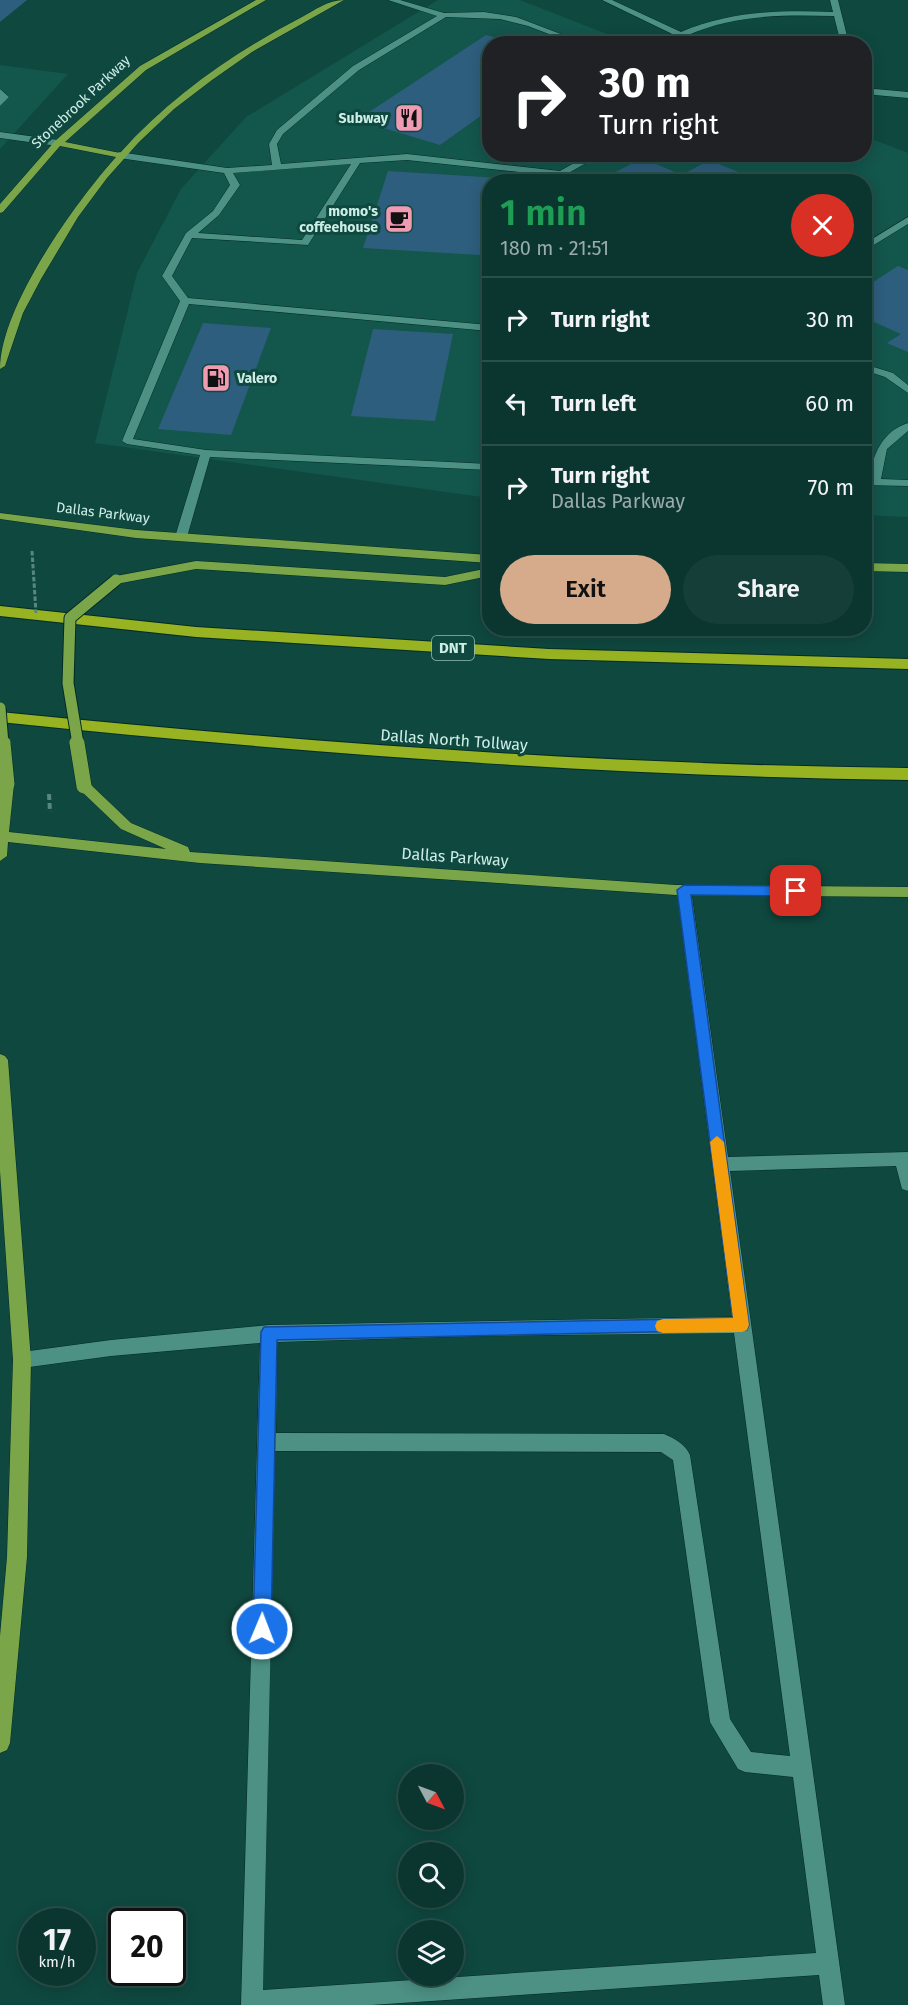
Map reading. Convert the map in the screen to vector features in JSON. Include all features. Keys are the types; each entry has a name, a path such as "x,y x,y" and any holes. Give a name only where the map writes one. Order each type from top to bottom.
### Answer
{"highway":[{"name":"DNT","path":"0,611 196,632 549,654 908,664"},
{"name":"Dallas North Tollway","path":"0,717 166,735 448,759 742,773 908,774"}],"main road":[{"name":"Stonebrook Parkway","path":"0,210 58,143 143,68 262,0"},
{"path":"0,366 21,306 55,245 84,199 119,155 205,79 290,25 340,0"},
{"path":"58,143 119,155"},
{"name":"Dallas Parkway","path":"0,516 136,534 482,558"},
{"path":"200,858 126,826 84,786 69,683 70,618 116,580 196,566 445,581 482,573"},
{"path":"872,567 908,568"},
{"path":"0,708 6,784 0,856"},
{"name":"Dallas Parkway","path":"1,836 200,858 684,890 908,892"},
{"path":"0,1060 22,1360 17,1557 0,1743"}],"street":[{"path":"392,0 444,15 480,12 503,14 562,36"},
{"path":"606,0 681,35 708,22 735,15 765,12 838,14"},
{"path":"834,0 843,36"},
{"path":"278,167 273,144 280,132 346,75 444,15"},
{"path":"0,92 5,97 0,103"},
{"path":"872,92 908,95"},
{"path":"0,135 58,143"},
{"path":"119,155 227,171 406,157 502,167 539,174"},
{"path":"189,235 305,243 357,161"},
{"path":"502,167 503,162"},
{"path":"566,174 585,162"},
{"path":"227,171 235,185 216,213 189,235 167,276 185,301 482,327"},
{"path":"872,243 908,220"},
{"path":"185,301 127,441 206,453 482,467"},
{"path":"872,370 889,375 908,390"},
{"path":"872,472 877,454 885,442 908,426"},
{"path":"181,537 206,453"},
{"path":"872,482 908,483"},
{"path":"684,890 834,2005"},
{"path":"720,1164 905,1159 908,1184"},
{"path":"22,1360 105,1347 269,1332 742,1325"},
{"path":"269,1332 252,2004 828,1963"},
{"path":"267,1442 664,1443 681,1455 720,1722 746,1762 802,1768"}],"shaded area":[{"path":"438,0 520,0 612,36 482,36 482,162 872,162 872,139 908,153 908,517 872,515 872,174 482,174 482,497 95,443 137,273 181,189 246,117"},
{"path":"0,65 68,74 0,149"}],"building":[{"path":"0,0 27,0 0,22"},
{"path":"482,38 482,115 440,145 357,120"},
{"path":"634,162 651,162 680,174 612,174"},
{"path":"705,162 714,162 743,174 684,174"},
{"path":"388,171 482,177 480,255 363,248"},
{"path":"898,266 908,270 908,352 887,343 901,334 874,322 872,323 872,283"},
{"name":"Valero","path":"203,323 271,328 231,435 158,429"},
{"path":"373,329 453,334 435,421 351,416"}],"slow traffic":[{"path":"663,1326 742,1325 717,1142"}],"place":[{"name":"Subway","path":"409,118"},
{"name":"momo's coffeehouse","path":"399,219"},
{"name":"Valero","path":"216,378"}],"route":[{"path":"262,1629 269,1332 742,1325 684,890 796,891"}]}
